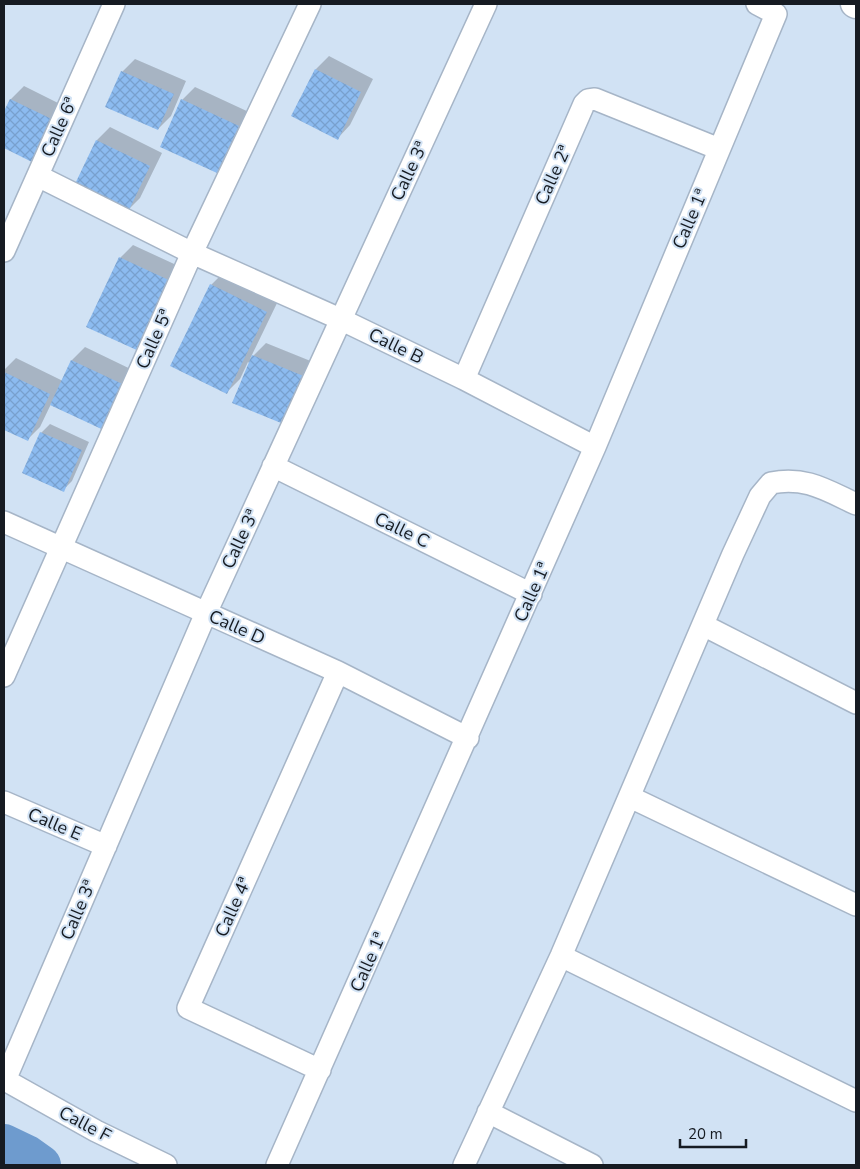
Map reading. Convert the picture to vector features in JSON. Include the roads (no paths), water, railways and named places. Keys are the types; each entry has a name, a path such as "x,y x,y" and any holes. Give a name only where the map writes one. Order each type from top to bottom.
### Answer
{"street":[{"name":"Calle 6ª","path":"4,251 114,4"},
{"name":"Calle 5ª","path":"4,676 192,253 310,4"},
{"name":"Calle 3ª","path":"6,1080 206,613 486,4"},
{"name":"Calle 1ª","path":"277,1165 468,738 595,447 776,14 757,4"},
{"name":"Calle 2ª","path":"464,379 580,114 588,100 595,99 719,150"},
{"name":"Calle B","path":"38,176 192,253 340,319 464,379 595,447"},
{"name":"Calle C","path":"273,466 531,594"},
{"path":"464,1165 561,956 760,496 771,482 789,479 810,483 856,504"},
{"name":"Calle D","path":"4,522 60,549 338,672 468,738"},
{"path":"703,625 856,703"},
{"name":"Calle 4ª","path":"320,1070 188,1008 338,672"},
{"path":"630,797 856,906"},
{"name":"Calle E","path":"4,802 106,846"},
{"path":"561,956 856,1101"},
{"name":"Calle F","path":"6,1080 96,1131 166,1165"},
{"path":"488,1112 592,1165"}],"waterway":[{"path":"4,1144 27,1155 41,1165"}]}
